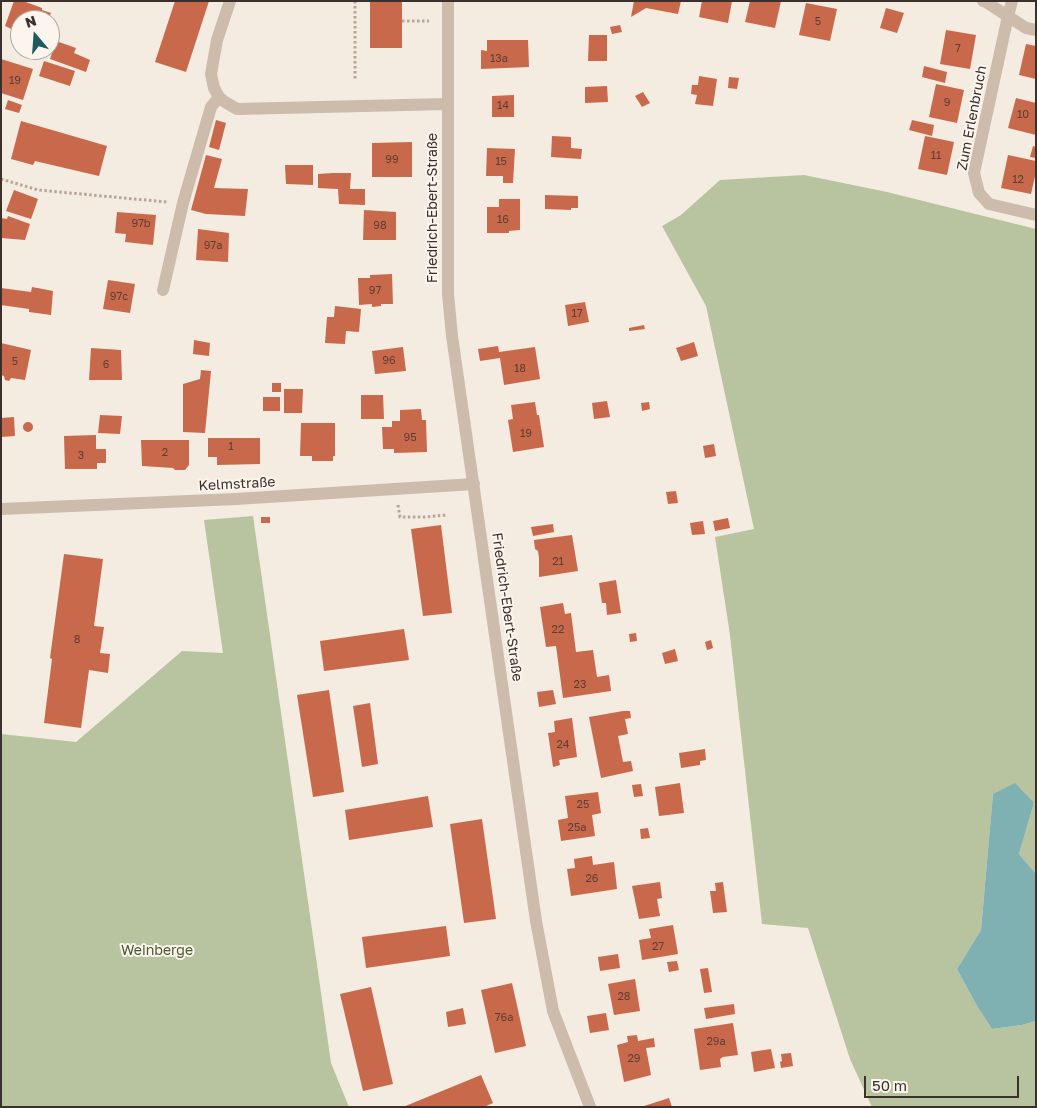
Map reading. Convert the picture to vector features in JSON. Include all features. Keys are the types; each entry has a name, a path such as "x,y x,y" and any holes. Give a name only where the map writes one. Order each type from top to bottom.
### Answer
{"street":[{"path":"230,1 217,40 211,74 214,88 219,97 236,109 447,104"},
{"name":"Friedrich-Ebert-Straße","path":"448,1 448,294 452,336 536,921 553,1011 590,1107"},
{"path":"982,1 1026,28 1036,30"},
{"name":"Zum Erlenbruch","path":"1012,1 974,173 979,193 989,204 1036,215"},
{"path":"163,290 183,203 211,107 219,97"},
{"name":"Kelmstraße","path":"1,509 236,500 474,484"}],"path":[{"path":"355,1 355,79"},
{"path":"402,21 429,21"},
{"path":"1,180 38,190 183,203"},
{"path":"397,490 400,517 447,515"}],"green space":[{"path":"804,175 887,192 1036,229 1036,874 1019,854 1034,803 993,794 981,930 957,969 992,1029 1036,1021 1036,1107 872,1107 850,1059 808,928 762,924 730,635 715,537 754,529 706,306 662,226 681,215 720,180"},
{"name":"Weinberge","path":"253,516 331,1063 349,1107 1,1107 1,734 76,742 182,651 223,653 204,520"}],"water":[{"path":"1015,783 1034,803 1019,854 1036,874 1036,1021 992,1029 957,969 981,930 993,794"}],"building":[{"path":"14,1 23,1 42,8 42,10 11,10"},
{"path":"175,1 209,1 186,72 155,62"},
{"path":"370,1 402,1 402,48 370,48"},
{"path":"634,1 681,1 678,14 646,8 631,17"},
{"path":"702,1 732,1 728,23 699,17"},
{"path":"750,1 781,1 775,28 745,22"},
{"path":"806,3 837,9 830,41 799,35"},
{"path":"886,8 904,13 897,33 880,28"},
{"path":"10,12 10,28 5,26"},
{"path":"620,25 622,32 612,34 610,27"},
{"path":"946,30 976,35 970,69 940,64"},
{"path":"589,35 607,35 607,61 588,61"},
{"path":"487,40 528,40 529,67 481,69 481,50 487,51"},
{"path":"60,42 76,48 74,53 90,60 86,72 53,60 60,60"},
{"path":"1026,44 1036,46 1036,79 1019,75"},
{"path":"1,59 33,69 23,100 1,93"},
{"path":"44,61 75,71 70,86 39,76"},
{"path":"924,66 947,72 945,83 922,77"},
{"path":"699,76 717,79 713,106 695,104 697,95 691,94 692,85 698,85"},
{"path":"729,77 739,78 737,89 728,88"},
{"path":"936,84 964,90 957,123 929,117"},
{"path":"607,86 608,102 585,103 585,87"},
{"path":"643,92 650,103 642,107 635,96"},
{"path":"514,95 514,117 492,117 492,96"},
{"path":"1016,98 1036,103 1036,135 1008,128"},
{"path":"8,100 22,105 19,113 5,109"},
{"path":"216,120 226,123 219,150 209,147"},
{"path":"912,120 934,125 932,136 909,130"},
{"path":"21,121 107,146 99,176 35,161 33,165 11,159"},
{"path":"552,136 571,137 571,148 582,149 581,159 551,157"},
{"path":"925,136 954,142 947,175 918,169"},
{"path":"412,142 412,177 372,177 372,143"},
{"path":"1033,146 1036,147 1036,158 1030,157"},
{"path":"487,148 515,149 513,183 503,183 503,176 486,176"},
{"path":"206,155 222,159 214,188 248,189 245,216 206,214 191,210"},
{"path":"1008,155 1036,161 1036,172 1031,194 1001,188"},
{"path":"285,165 313,165 313,185 286,184"},
{"path":"351,173 350,189 365,189 365,205 339,204 338,189 318,188 318,174"},
{"path":"14,190 38,199 31,219 6,211"},
{"path":"545,195 578,196 578,208 571,208 571,210 545,209"},
{"path":"499,199 520,199 520,230 509,231 509,233 487,233 487,207 499,207"},
{"path":"364,210 396,212 396,240 363,240"},
{"path":"117,212 156,215 153,245 125,242 126,234 115,233"},
{"path":"8,216 30,224 25,240 1,238 1,218 7,219"},
{"path":"198,229 229,233 228,262 196,260"},
{"path":"392,274 393,304 381,304 381,306 372,307 372,304 359,305 358,278 370,278 370,275"},
{"path":"108,280 135,284 130,313 103,309"},
{"path":"32,287 53,291 51,315 29,312 29,309 1,305 1,288 31,292"},
{"path":"585,302 589,322 568,326 565,305"},
{"path":"335,306 361,309 359,332 346,331 345,344 325,343 327,317 334,317"},
{"path":"644,325 645,329 629,331 629,328"},
{"path":"194,340 210,343 209,356 193,354"},
{"path":"694,342 698,356 681,361 676,348"},
{"path":"1,343 31,350 25,380 11,378 9,381 5,380 4,376 1,375"},
{"path":"498,346 499,352 535,347 540,379 504,385 500,358 480,361 478,349"},
{"path":"403,347 406,371 375,374 372,351"},
{"path":"91,348 121,350 122,380 89,380"},
{"path":"201,370 211,371 205,433 183,432 183,384 200,379"},
{"path":"272,383 281,383 281,392 272,392"},
{"path":"284,389 303,389 302,413 284,413"},
{"path":"361,395 383,395 384,419 361,419"},
{"path":"263,397 280,397 280,411 263,411"},
{"path":"607,401 610,417 594,419 592,403"},
{"path":"535,402 544,447 513,452 508,420 513,419 511,405"},
{"path":"649,402 650,409 642,411 641,403"},
{"path":"421,409 422,420 426,420 427,452 394,453 394,449 383,449 382,427 392,427 392,421 400,421 400,410"},
{"path":"100,415 122,416 120,434 98,433"},
{"path":"14,417 15,436 1,437 1,418"},
{"path":"26,422 30,422 33,427 32,431 26,432 23,429 23,425"},
{"path":"301,423 335,423 335,456 333,456 333,461 312,461 312,456 300,456"},
{"path":"96,435 96,449 106,449 106,463 97,463 97,469 65,469 64,436"},
{"path":"208,438 260,438 260,464 217,465 217,457 208,457"},
{"path":"141,440 189,440 189,465 185,470 142,466"},
{"path":"714,444 716,456 705,458 703,446"},
{"path":"676,491 678,503 668,504 666,492"},
{"path":"261,517 270,517 270,523 261,523"},
{"path":"728,518 730,528 715,531 713,521"},
{"path":"703,521 705,534 692,535 690,523"},
{"path":"553,524 554,532 533,536 531,527"},
{"path":"441,525 452,613 423,616 411,529"},
{"path":"572,535 578,571 539,577 539,558 534,540"},
{"path":"64,554 103,559 94,626 104,627 100,653 110,654 108,673 89,670 81,728 44,723 52,659 50,658"},
{"path":"616,580 621,613 607,615 606,603 602,603 599,583"},
{"path":"563,603 565,614 571,613 576,652 593,650 597,677 609,675 611,691 563,698 556,646 546,647 540,607"},
{"path":"404,629 409,660 324,671 320,641"},
{"path":"636,633 637,641 630,642 629,634"},
{"path":"711,640 713,648 707,650 705,642"},
{"path":"675,649 678,661 665,664 662,653"},
{"path":"329,690 344,792 313,797 297,695"},
{"path":"553,690 556,704 539,707 537,692"},
{"path":"370,703 378,764 362,767 353,706"},
{"path":"630,711 631,718 625,719 628,734 618,736 623,762 631,761 633,771 601,778 589,717"},
{"path":"572,718 577,757 559,760 560,765 553,767 548,733 555,732 554,721"},
{"path":"705,749 706,760 700,761 700,765 681,768 679,753"},
{"path":"680,783 684,813 659,816 655,787"},
{"path":"641,784 643,796 634,797 632,785"},
{"path":"598,792 601,813 592,815 595,836 561,841 558,820 568,818 565,796"},
{"path":"428,796 433,827 349,840 345,810"},
{"path":"482,819 496,919 464,923 450,824"},
{"path":"648,828 650,838 641,839 640,829"},
{"path":"592,856 593,865 614,862 617,889 571,896 567,869 575,868 574,859"},
{"path":"660,882 662,898 657,899 660,916 639,919 632,886"},
{"path":"723,882 727,912 713,913 710,891 716,891 715,883"},
{"path":"673,925 678,954 642,960 639,940 651,938 649,929"},
{"path":"446,926 450,956 366,968 362,937"},
{"path":"618,954 620,968 600,971 598,957"},
{"path":"677,961 679,970 669,972 667,962"},
{"path":"708,968 712,992 704,993 700,969"},
{"path":"635,979 640,1011 614,1015 608,984"},
{"path":"512,983 526,1046 495,1053 481,990"},
{"path":"371,987 393,1084 363,1091 340,994"},
{"path":"734,1004 735,1014 706,1019 704,1008"},
{"path":"463,1008 466,1024 448,1027 446,1012"},
{"path":"606,1013 609,1030 590,1033 587,1016"},
{"path":"733,1023 738,1055 720,1059 721,1067 700,1070 694,1029"},
{"path":"637,1035 638,1041 654,1038 655,1047 646,1048 651,1075 624,1082 617,1045 628,1042 627,1036"},
{"path":"771,1049 775,1068 754,1072 751,1052"},
{"path":"791,1053 793,1066 781,1068 781,1054"},
{"path":"481,1075 493,1103 484,1107 403,1107"},
{"path":"669,1098 672,1107 644,1107 644,1106"}]}
